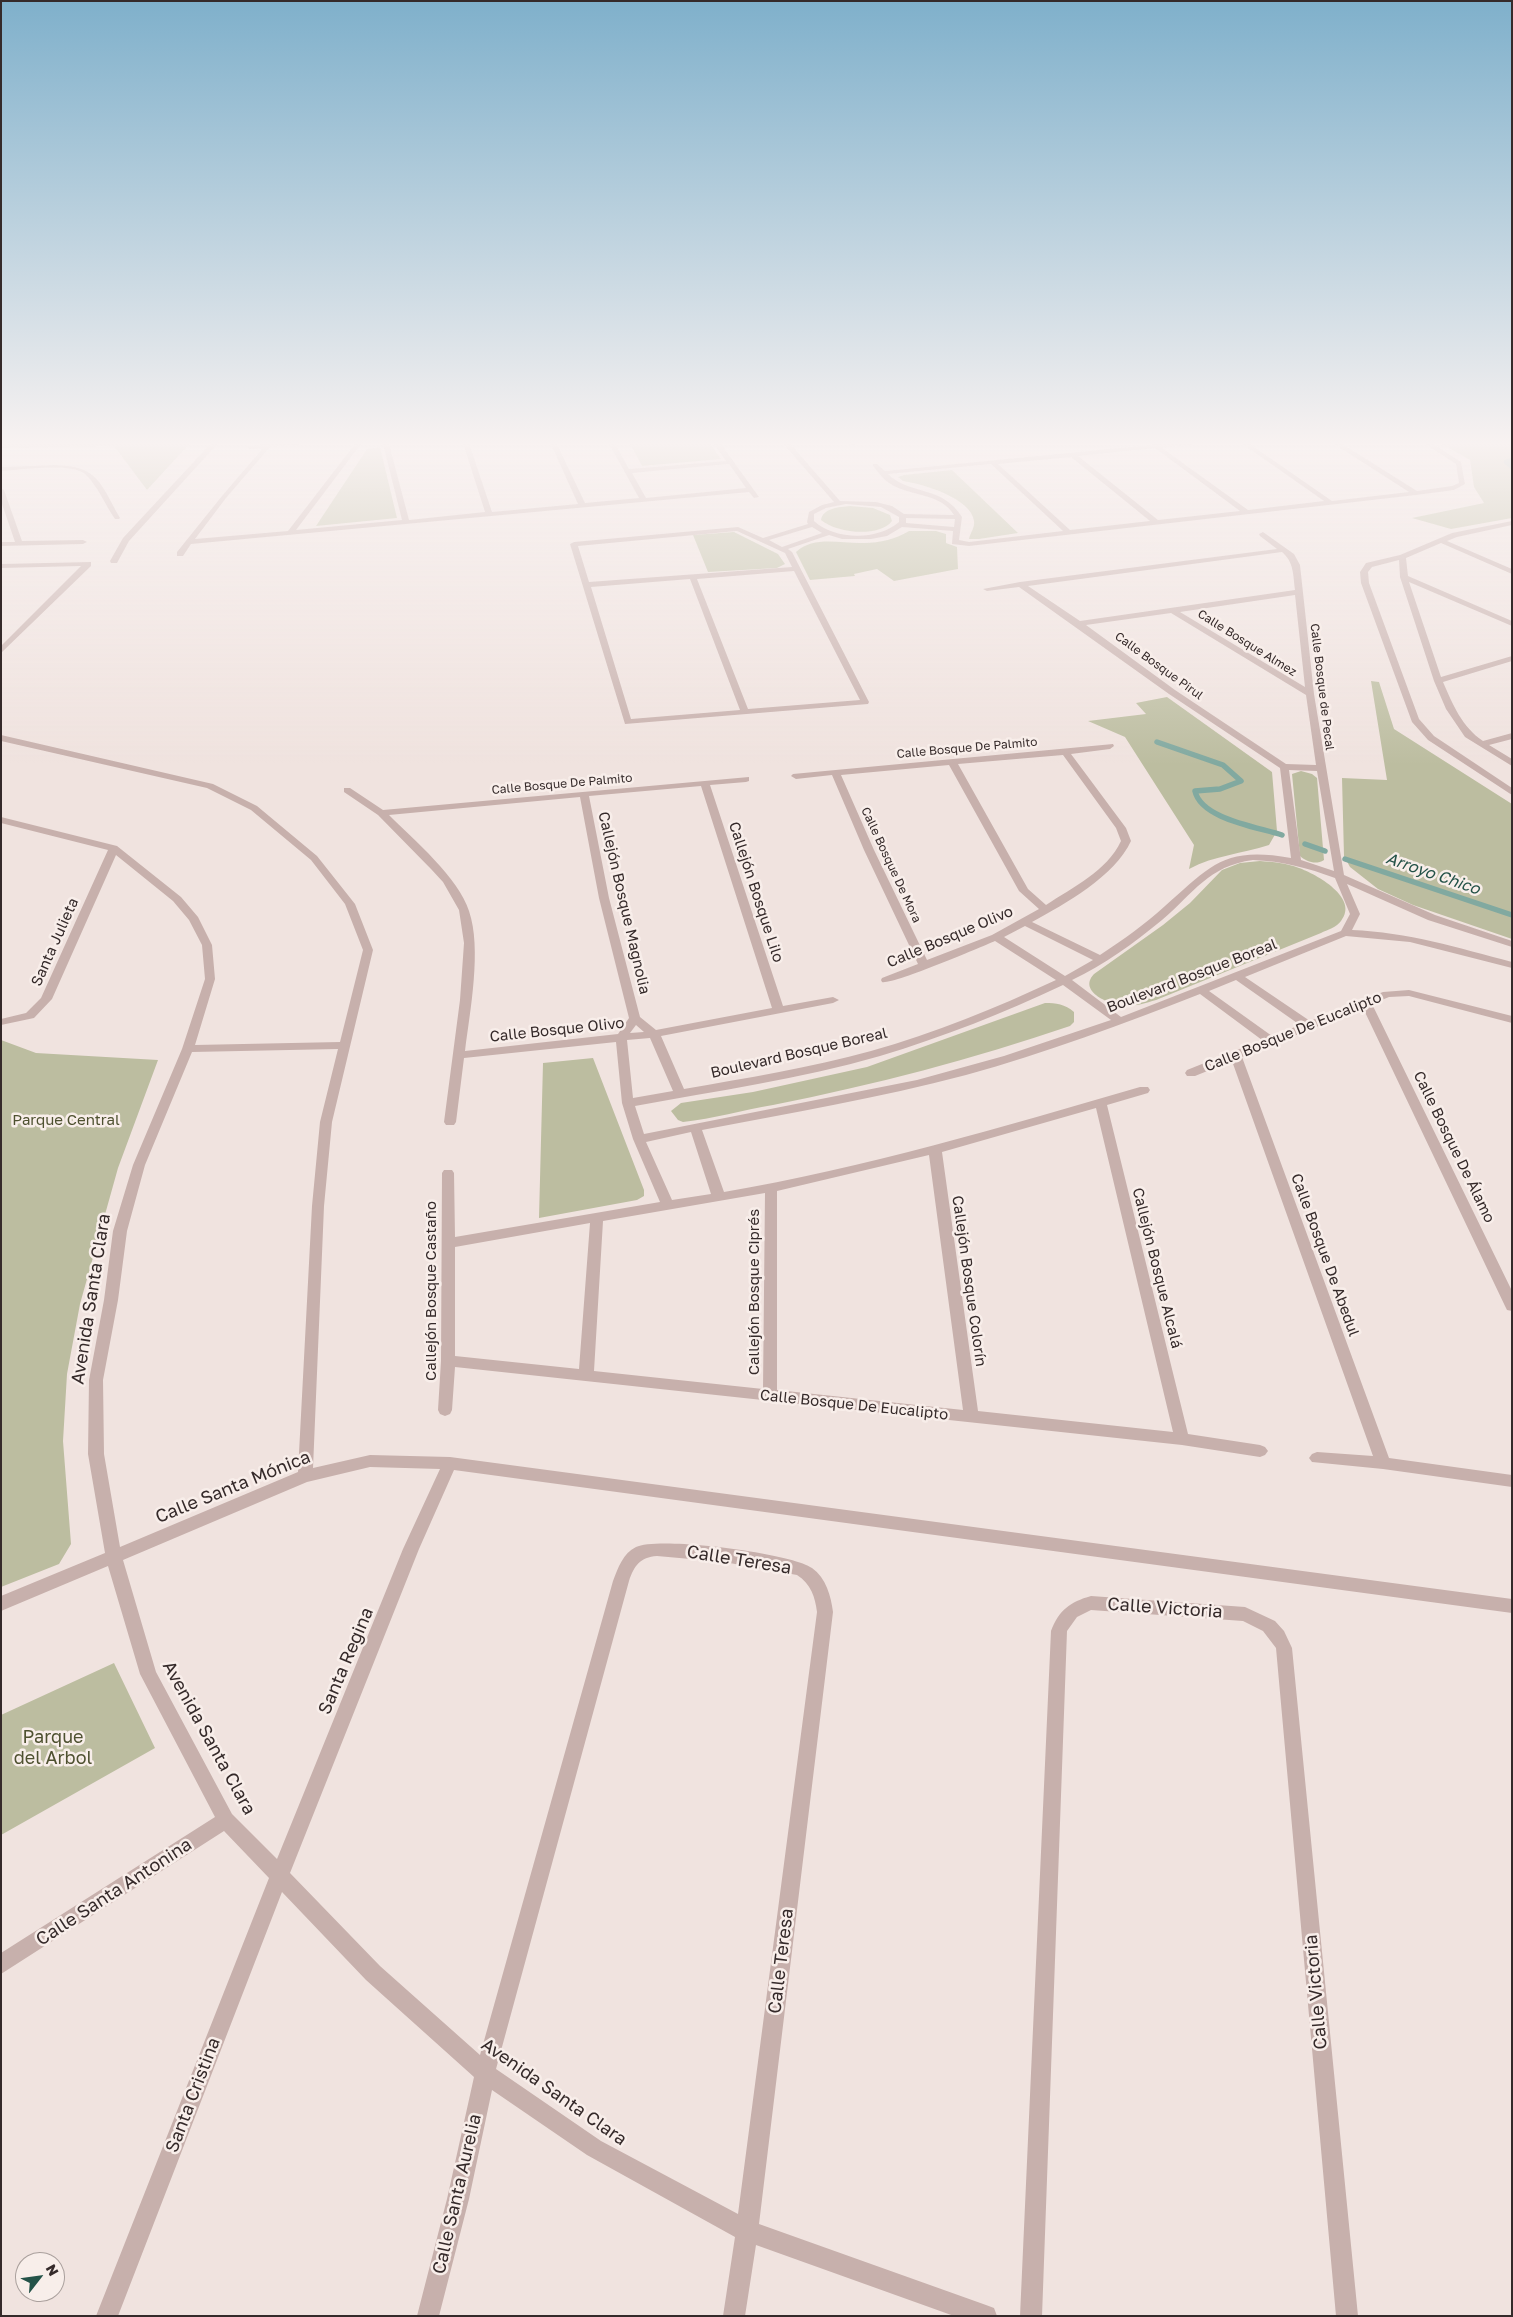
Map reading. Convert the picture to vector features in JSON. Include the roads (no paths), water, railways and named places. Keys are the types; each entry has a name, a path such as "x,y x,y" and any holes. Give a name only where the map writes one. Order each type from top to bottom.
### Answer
{"street":[{"path":"114,561 121,548"},
{"path":"180,554 184,548"},
{"path":"575,548 628,722 865,702 788,552 782,549"},
{"path":"1424,548 1402,557 1380,560 1369,565 1364,572 1365,584 1415,720 1431,738 1512,792"},
{"path":"1457,548 1512,572"},
{"path":"987,589 1284,550"},
{"name":"Calle Bosque de Pecal","path":"1284,550 1292,556 1296,565 1310,694 1340,878"},
{"path":"1402,557 1404,577 1438,681 1450,709 1463,729 1512,763"},
{"path":"1,566 88,564 1,651"},
{"path":"586,585 796,569"},
{"path":"693,577 745,712"},
{"path":"1404,577 1512,624"},
{"name":"Calle Bosque Pirul","path":"1020,584 1079,624 1172,692 1284,767"},
{"path":"1079,624 1299,592"},
{"name":"Calle Bosque Almez","path":"1173,611 1310,694"},
{"path":"1438,681 1512,658"},
{"path":"1482,744 1512,736"},
{"path":"1,738 210,786 254,808 314,858 350,904 368,950 326,1122 318,1206 305,1476"},
{"name":"Calle Bosque De Palmito","path":"796,776 1065,752 1110,746"},
{"name":"Calle Bosque Olivo","path":"886,980 996,937 1024,922 1046,910 1102,872 1121,852 1126,841 1121,828 1065,752"},
{"path":"952,762 1024,891 1046,910"},
{"path":"1296,861 1284,767 1321,768"},
{"name":"Calle Bosque De Mora","path":"836,773 869,850 925,966"},
{"name":"Calle Bosque De Palmito","path":"381,813 746,779"},
{"name":"Callejón Bosque Lilo","path":"705,784 778,1009"},
{"path":"348,790 381,813 447,881 464,910 469,943 466,1000 450,1122"},
{"name":"Callejón Bosque Magnolia","path":"584,795 604,898 635,1018 654,1034"},
{"name":"Avenida Santa Clara","path":"1,820 114,848 177,899 198,925 207,945 210,980 188,1049 139,1165 120,1231 111,1300 96,1380 96,1454 114,1558 148,1674 226,1820 373,1972 485,2073 594,2148 747,2231 986,2316"},
{"name":"Santa Julieta","path":"1,1022 30,1016 46,999 114,848"},
{"name":"Boulevard Bosque Boreal","path":"628,1103 847,1060 982,1017 1064,980 1100,959 1160,916 1212,868 1223,863 1254,857 1296,861 1422,914 1512,944"},
{"path":"1340,878 1354,914 1353,920 1345,933"},
{"path":"1024,922 1100,959"},
{"name":"Boulevard Bosque Boreal","path":"639,1139 895,1089 1008,1059 1201,990 1345,933 1377,933 1406,937 1512,965"},
{"path":"996,937 1064,980 1118,1020"},
{"path":"1237,976 1309,1026"},
{"path":"1201,990 1272,1042"},
{"name":"Calle Bosque De Eucalipto","path":"1191,1073 1236,1057 1387,994 1410,993 1512,1020"},
{"name":"Calle Bosque Olivo","path":"460,1055 654,1034 833,1000"},
{"name":"Calle Bosque De Álamo","path":"1366,1003 1512,1306"},
{"name":"Callejón Bosque Magnolia","path":"621,1038 635,1018"},
{"path":"654,1034 680,1094"},
{"path":"621,1038 628,1103 639,1139 668,1207"},
{"path":"188,1049 346,1045"},
{"name":"Calle Bosque De Abedul","path":"1236,1057 1383,1464"},
{"path":"448,1243 771,1188 935,1150 1101,1104 1144,1090"},
{"name":"Callejón Bosque Alcalá","path":"1101,1104 1182,1439"},
{"path":"695,1127 719,1197"},
{"name":"Callejón Bosque Colorín","path":"935,1150 971,1417"},
{"name":"Callejón Bosque Castaño","path":"445,1410 448,1361 448,1173"},
{"name":"Callejón Bosque Ciprés","path":"770,1396 771,1188"},
{"path":"586,1376 597,1219"},
{"name":"Calle Bosque De Eucalipto","path":"448,1361 1182,1439 1260,1450"},
{"path":"1317,1458 1383,1464 1512,1481"},
{"name":"Calle Santa Mónica","path":"1,1604 305,1476 370,1461 450,1463 1512,1606"},
{"name":"Santa Regina","path":"279,1875 389,1609 431,1501 450,1463"},
{"name":"Calle Teresa","path":"485,2073 626,1565 634,1556 647,1550 668,1548 803,1570 814,1580 822,1594 825,1612 747,2231 734,2316"},
{"name":"Calle Victoria","path":"1031,2316 1059,1631 1064,1617 1074,1608 1091,1603 1246,1614 1269,1626 1278,1636 1284,1648 1347,2316"},
{"name":"Calle Santa Antonina","path":"1,1964 226,1820"},
{"name":"Santa Cristina","path":"107,2316 279,1875"},
{"name":"Calle Santa Aurelia","path":"428,2316 458,2199 485,2073"}],"waterway":[{"path":"1157,742 1223,765 1241,781 1220,789 1195,791 1199,801 1208,809 1232,821 1282,835"},
{"path":"1305,844 1325,851"},
{"name":"Arroyo Chico","path":"1345,859 1512,915"}],"park label":[{"name":"Parque Central","path":"66,1120"},
{"name":"Parque del Arbol","path":"53,1747"}]}
